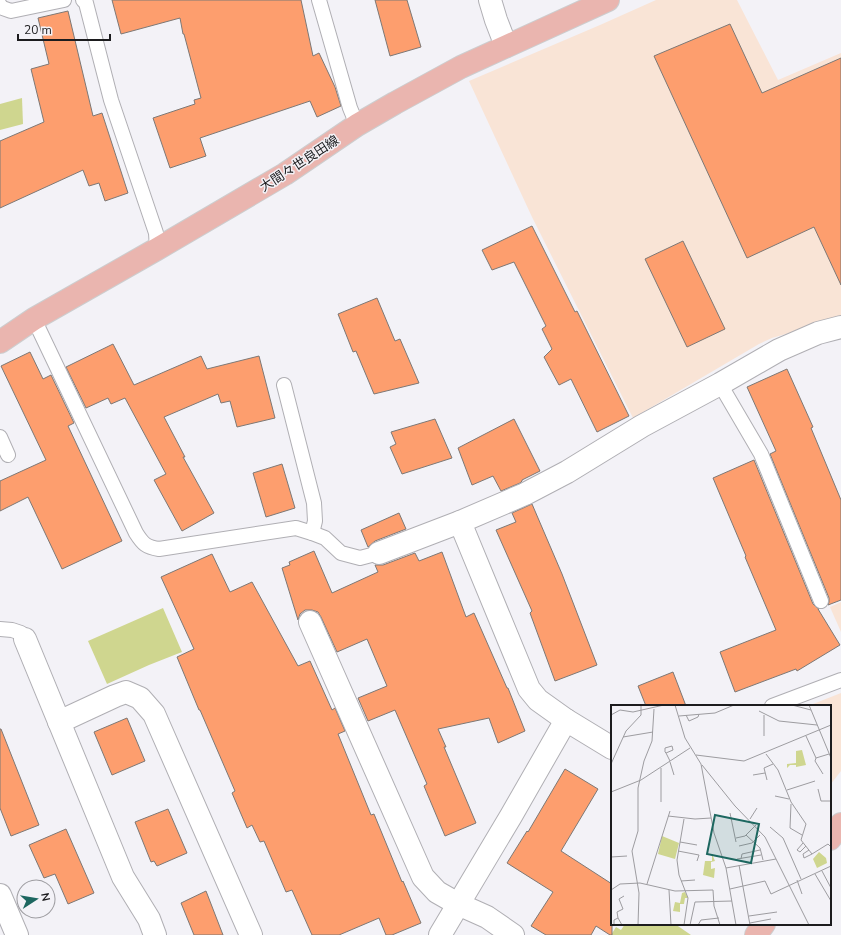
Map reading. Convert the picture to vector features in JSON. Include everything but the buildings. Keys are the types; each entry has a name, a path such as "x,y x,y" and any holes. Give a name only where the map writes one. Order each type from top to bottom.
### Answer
{"main road":[{"name":"大間々世良田線","path":"0,342 34,319 285,174 357,125 461,67 608,0"},
{"path":"831,838 841,824"},
{"path":"756,935 763,925"}],"street":[{"path":"490,0 506,46"},
{"path":"379,553 460,522 525,494 567,472 642,426 779,350 818,333 841,327"},
{"path":"460,522 529,689 538,700 566,720 611,747"},
{"path":"310,622 423,877 437,892 487,918 513,935"},
{"path":"25,639 123,877 149,920 155,935"},
{"path":"59,722 126,692 140,698 154,714 251,935"},
{"path":"440,935 566,720"},
{"path":"0,895 17,935"}],"lane":[{"path":"0,5 0,7 11,10 64,0"},
{"path":"83,0 86,3 111,100 156,233 157,249"},
{"path":"319,0 350,108 357,125"},
{"path":"34,319 142,543 159,549 296,528 325,538 341,552 360,558 379,553"},
{"path":"720,384 761,454 821,601"},
{"path":"284,385 314,503 315,521 312,533"},
{"path":"0,438 8,455"},
{"path":"0,629 12,630 21,633 25,639"},
{"path":"775,705 841,680"}],"shaded area":[{"path":"656,0 737,0 778,80 841,53 841,318 772,338 759,344 633,418 532,217 469,81"},
{"path":"841,602 841,632 830,607"},
{"path":"841,693 841,771 831,784 831,705 811,705"}],"green space":[{"path":"22,98 23,124 0,130 0,104"},
{"path":"163,608 182,652 107,684 88,641"},
{"path":"624,925 676,925 691,935 611,935 616,927 621,930"}]}
